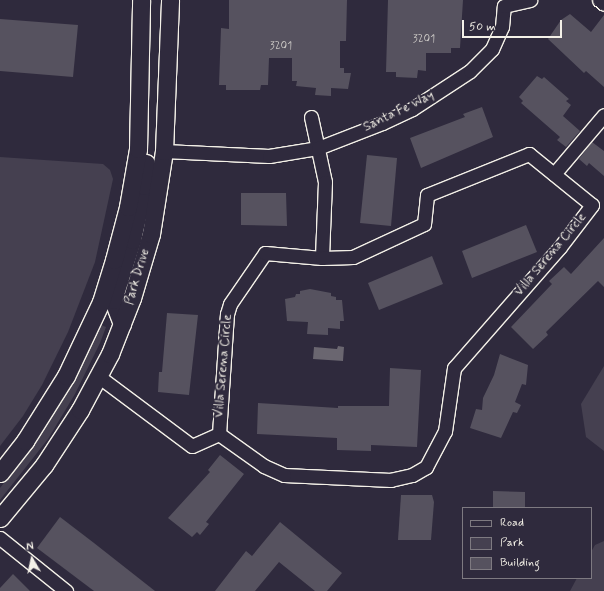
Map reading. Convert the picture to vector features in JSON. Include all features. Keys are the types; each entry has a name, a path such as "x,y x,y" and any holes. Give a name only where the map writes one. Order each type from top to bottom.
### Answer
{"main road":[{"path":"0,473 50,404 101,302 128,207 138,149 141,0"},
{"path":"149,0 151,12 146,141 150,147 164,151"},
{"name":"Park Drive","path":"0,518 64,437 98,376 122,324 151,234 164,151 170,0"},
{"path":"122,324 113,300 132,240 144,186 146,164 138,149"}],"street":[{"name":"Santa Fe Way","path":"164,151 269,156 318,148 412,109 442,92 470,71 492,49 502,27 504,6 530,0"},
{"path":"599,0 604,4"},
{"path":"554,174 604,115"},
{"path":"311,117 324,182 322,258"},
{"name":"Villa Serena Circle","path":"530,154 592,205 560,247 454,368 445,431 426,467 412,475 391,480 277,474 219,434 227,314 230,304 265,253 322,258 353,257 397,239 424,224 427,195 530,154"},
{"name":"Villa Serena Circle","path":"98,376 192,446 219,434"},
{"path":"0,538 64,591"}],"green space":[{"path":"0,157 103,164 110,170 113,179 95,262 68,332 42,385 23,416 0,446"},
{"path":"101,325 106,327 100,343 75,394 48,439 0,500 0,488 28,453 54,414"},
{"path":"604,366 604,451 586,437 581,404"},
{"path":"604,541 604,591 570,591 576,579 592,579 592,550 595,545"}],"shaded area":[{"path":"338,346 344,347 343,361 313,359 314,347 337,349"}],"building":[{"path":"229,0 347,0 346,41 340,41 340,68 344,68 344,73 351,73 348,89 331,88 331,96 315,95 316,88 296,86 297,81 292,81 292,58 269,58 268,85 261,85 260,90 226,90 226,85 219,85 221,28 229,29"},
{"path":"388,0 463,0 460,48 451,48 451,53 426,53 426,71 418,70 417,78 396,77 396,72 386,72"},
{"path":"570,14 591,32 604,15 604,87 586,71 584,73 548,39 561,20"},
{"path":"0,19 78,25 73,77 0,71"},
{"path":"537,76 542,79 544,77 569,99 566,101 571,105 563,116 580,131 566,147 557,140 560,137 521,103 523,101 519,97"},
{"path":"482,107 493,137 421,168 410,138 465,117 463,114"},
{"path":"592,142 604,151 604,176 589,163 587,166 579,159"},
{"path":"367,155 397,158 391,226 360,223"},
{"path":"241,193 286,193 287,226 241,225"},
{"path":"526,225 537,252 472,278 462,251"},
{"path":"604,238 604,287 598,281 546,332 548,335 533,349 511,327 552,284 549,281 564,267 571,274"},
{"path":"432,256 443,284 379,310 368,283"},
{"path":"310,289 331,293 331,296 336,297 336,300 342,300 344,321 340,321 340,329 328,328 328,335 307,334 308,322 287,321 285,299 295,297 296,294 300,294 300,291"},
{"path":"167,313 198,315 189,395 158,392 159,372 162,372"},
{"path":"500,354 528,365 526,385 522,384 515,402 521,405 517,413 513,412 501,438 470,428 476,409 482,410 483,398 494,375"},
{"path":"390,368 421,370 417,447 371,445 371,451 337,450 337,438 257,434 258,403 338,408 338,406 389,406"},
{"path":"220,455 244,474 206,522 209,524 200,535 197,532 192,537 168,518 210,472 208,470"},
{"path":"493,491 525,492 525,507 493,507"},
{"path":"401,495 432,495 434,502 431,540 398,540"},
{"path":"60,517 155,591 94,591 37,548"},
{"path":"280,522 342,573 327,591 315,591 279,562 255,591 215,591 246,551 252,556"},
{"path":"13,574 30,591 0,591 0,588"}]}
